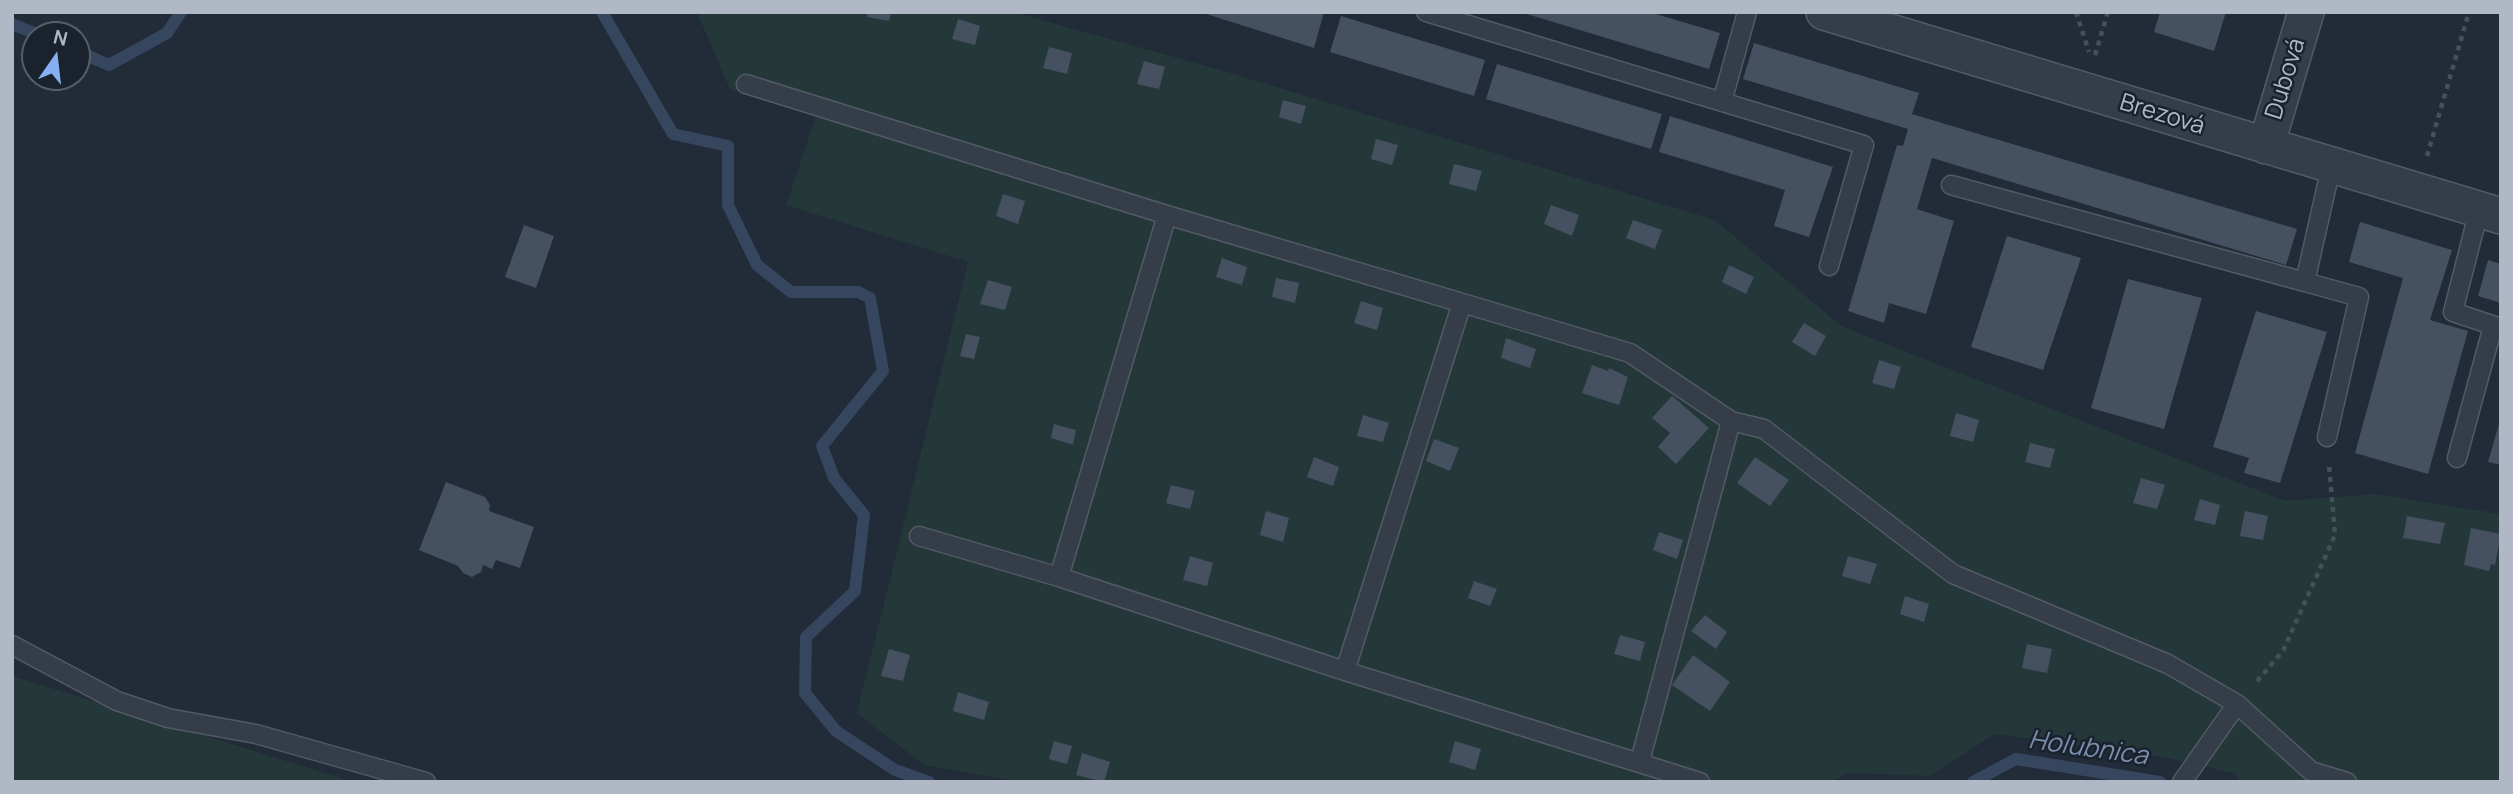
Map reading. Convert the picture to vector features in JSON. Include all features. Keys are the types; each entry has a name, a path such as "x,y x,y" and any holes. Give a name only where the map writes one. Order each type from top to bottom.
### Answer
{"street":[{"name":"Brezová","path":"1824,12 2490,213"},
{"name":"Dubová","path":"2266,146 2306,12"}],"lane":[{"path":"1426,12 1864,145 1829,266"},
{"path":"1722,102 1748,12"},
{"path":"746,83 1167,215 1630,353 1731,421 1764,429 1953,574 2168,664 2237,704 2311,771 2347,782"},
{"path":"2305,282 2331,167"},
{"path":"1951,186 2359,297 2327,437"},
{"path":"2457,458 2497,327 2453,312 2490,213"},
{"path":"1059,577 1167,215"},
{"path":"1345,671 1462,303"},
{"path":"1640,761 1731,421"},
{"path":"919,536 1059,577 1345,671 1640,761 1700,782"},
{"path":"12,645 117,701 168,718 256,734 426,782"},
{"path":"2182,782 2192,763 2237,704"}],"path":[{"path":"2076,12 2092,63 2108,12"},
{"path":"2426,161 2469,12"},
{"path":"2237,704 2283,650 2335,535 2327,437"}],"green space":[{"path":"697,12 1013,12 1217,69 1715,220 1841,326 2285,501 2375,494 2501,514 2501,782 2242,782 2233,773 2163,757 1995,734 1930,776 1848,773 1831,782 1022,782 924,765 857,713 968,262 786,205 816,116 730,89"},
{"path":"12,676 354,782 12,782"}],"building":[{"path":"868,12 891,12 889,21 867,17"},
{"path":"1200,12 1324,12 1314,48"},
{"path":"1520,12 1649,12 1720,33 1709,69"},
{"path":"2160,12 2226,12 2214,51 2154,32"},
{"path":"1341,16 1485,60 1474,96 1330,52"},
{"path":"958,19 980,26 975,45 952,39"},
{"path":"1754,43 1919,93 1912,114 2297,229 2286,265 1932,158 1917,209 1954,221 1926,314 1889,303 1884,323 1848,311 1897,145 1903,146 1908,129 1743,79"},
{"path":"1049,47 1072,53 1067,74 1043,68"},
{"path":"1144,61 1165,67 1159,89 1137,84"},
{"path":"1497,64 1662,114 1651,149 1486,99"},
{"path":"1283,100 1306,106 1301,124 1279,117"},
{"path":"1670,116 1833,167 1809,237 1774,226 1785,190 1659,152"},
{"path":"1376,139 1398,145 1392,165 1371,159"},
{"path":"1454,164 1482,171 1476,191 1449,184"},
{"path":"1003,194 1025,201 1018,224 996,216"},
{"path":"1551,205 1579,215 1572,236 1544,224"},
{"path":"1633,220 1662,230 1655,249 1626,238"},
{"path":"2360,222 2452,250 2430,320 2468,331 2428,474 2355,453 2403,278 2349,262"},
{"path":"524,225 554,236 536,288 505,277"},
{"path":"2007,236 2081,258 2043,370 1971,347"},
{"path":"1222,258 1247,267 1242,285 1216,277"},
{"path":"2488,260 2501,264 2501,303 2478,296"},
{"path":"1729,265 1754,277 1746,294 1722,282"},
{"path":"1276,278 1299,283 1295,303 1272,297"},
{"path":"2128,279 2202,298 2164,429 2091,408"},
{"path":"988,280 1012,287 1005,310 980,304"},
{"path":"1361,301 1383,308 1377,330 1354,323"},
{"path":"2256,311 2327,332 2280,483 2244,473 2249,458 2213,447"},
{"path":"1804,323 1826,336 1815,356 1792,342"},
{"path":"966,334 980,337 974,359 960,356"},
{"path":"1506,338 1536,349 1530,368 1501,358"},
{"path":"1879,360 1901,367 1894,389 1872,383"},
{"path":"1592,365 1608,371 1609,368 1628,377 1619,405 1582,393"},
{"path":"1672,396 1709,428 1676,464 1658,447 1670,433 1652,418"},
{"path":"1956,413 1979,420 1973,442 1950,436"},
{"path":"1363,415 1389,423 1383,442 1357,436"},
{"path":"2501,417 2501,465 2488,462"},
{"path":"1054,424 1076,430 1073,445 1051,438"},
{"path":"1434,439 1459,448 1450,471 1426,461"},
{"path":"2030,443 2055,449 2050,468 2025,462"},
{"path":"1314,457 1339,467 1333,486 1307,477"},
{"path":"1755,457 1789,480 1770,506 1737,483"},
{"path":"2141,478 2165,485 2157,509 2133,503"},
{"path":"446,482 485,497 490,505 489,511 534,527 520,568 496,560 492,569 483,565 481,572 472,577 463,573 458,566 419,550"},
{"path":"1171,485 1195,491 1190,509 1166,503"},
{"path":"2200,499 2220,505 2215,525 2194,520"},
{"path":"1266,511 1289,518 1283,542 1260,535"},
{"path":"2245,511 2268,516 2263,540 2240,536"},
{"path":"2407,516 2445,523 2440,544 2403,538"},
{"path":"2471,528 2501,534 2495,565 2491,564 2489,571 2464,565"},
{"path":"1659,532 1683,540 1677,559 1653,550"},
{"path":"1190,556 1213,563 1207,586 1183,580"},
{"path":"1848,556 1877,564 1870,584 1842,576"},
{"path":"1474,581 1497,589 1490,606 1468,598"},
{"path":"1905,596 1929,604 1924,622 1900,614"},
{"path":"1705,615 1727,632 1716,649 1691,631"},
{"path":"1620,635 1645,642 1640,661 1614,654"},
{"path":"2027,644 2052,649 2047,673 2022,668"},
{"path":"889,649 910,655 903,681 881,676"},
{"path":"1693,655 1730,682 1710,711 1672,685"},
{"path":"958,692 989,702 984,720 953,711"},
{"path":"1054,741 1072,746 1067,764 1049,759"},
{"path":"1455,741 1481,749 1475,770 1449,762"},
{"path":"1082,753 1110,762 1104,782 1076,775"}],"waterway":[{"name":"Holubnica","path":"91,57 109,65 167,33 181,12"},
{"name":"Holubnica","path":"602,12 673,134 728,146 728,205 757,265 791,292 858,292 870,298 883,371 822,446 834,478 864,515 855,591 806,637 805,693 836,731 895,770 929,782"},
{"name":"Holubnica","path":"12,24 21,28"},
{"name":"Holubnica","path":"1973,782 2016,759 2160,782"}]}
